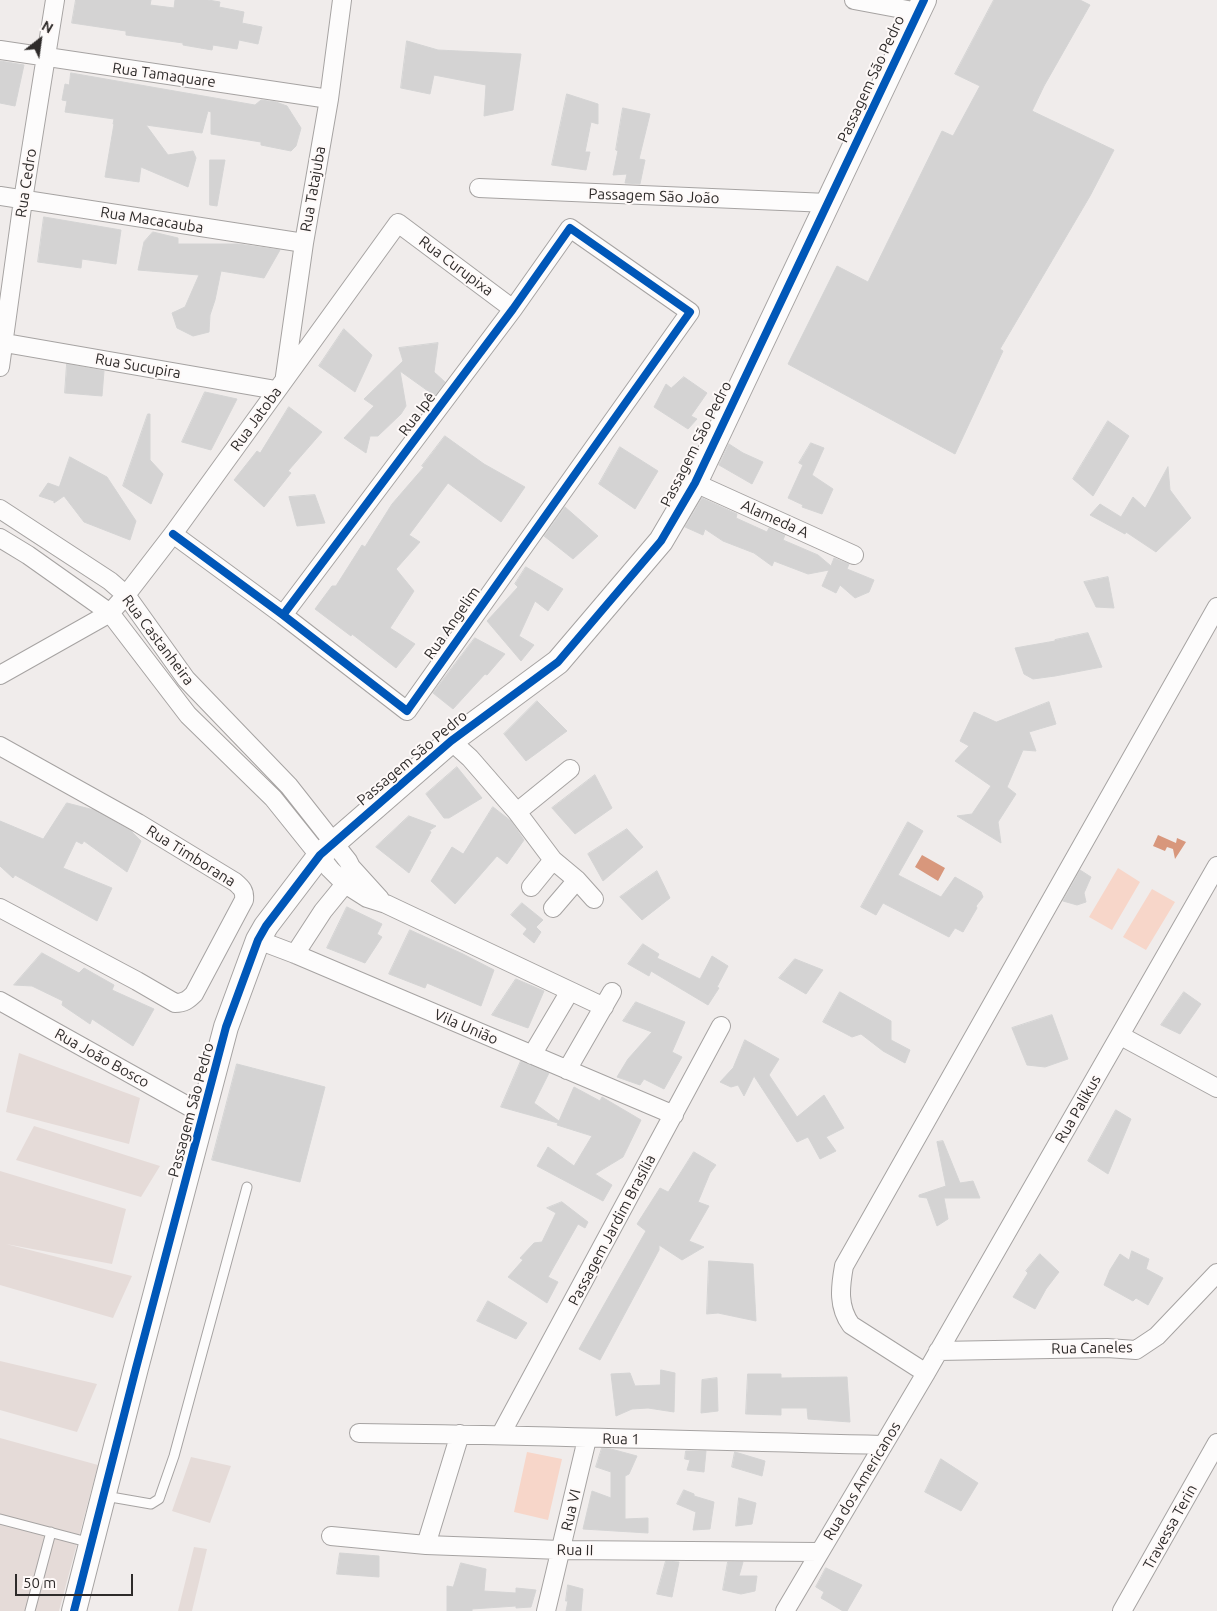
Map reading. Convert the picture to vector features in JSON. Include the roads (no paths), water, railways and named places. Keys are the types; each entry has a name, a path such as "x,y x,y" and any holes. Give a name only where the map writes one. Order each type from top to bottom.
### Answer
{"street":[{"name":"Rua Cedro","path":"0,367 23,200 55,0"},
{"name":"Rua Tatajuba","path":"280,384 329,99 342,0"},
{"path":"854,0 921,6"},
{"name":"Passagem São Pedro","path":"74,1611 226,1027 258,940 266,926 327,849 451,741 558,662 661,541 740,401 828,203 921,6"},
{"name":"Rua Tamaquare","path":"0,50 329,99"},
{"name":"Passagem São João","path":"479,188 828,203"},
{"name":"Rua Macacauba","path":"0,196 304,243"},
{"name":"Rua Curupixa","path":"398,223 513,309"},
{"name":"Rua Jatoba","path":"0,675 110,613 126,595 173,534 398,223"},
{"name":"Rua Ipê","path":"282,615 513,309 570,228 690,312"},
{"name":"Rua Angelim","path":"173,534 407,711 690,312"},
{"name":"Rua Sucupira","path":"2,343 280,384"},
{"name":"Alameda A","path":"695,483 854,555"},
{"name":"Rua Castanheira","path":"0,508 110,581 126,595 186,679 290,786 327,849"},
{"name":"Rua Castanheira","path":"0,538 28,555 110,613 188,715 327,849"},
{"path":"926,1373 851,1325 845,1316 841,1304 840,1287 844,1266 1217,607"},
{"path":"451,741 470,758 517,812 553,860 577,880 594,899"},
{"name":"Rua Timborana","path":"0,746 138,823 235,882 242,888 245,894 244,900 194,994 181,1003 175,1003 0,908"},
{"path":"517,812 570,769"},
{"path":"273,798 290,786"},
{"path":"327,849 330,869 345,884 368,898 386,904 570,991 608,1000 567,1070"},
{"path":"327,849 348,861 350,867 386,904"},
{"path":"531,888 553,860"},
{"name":"Rua Palikus","path":"938,1351 1121,1036 1217,866"},
{"path":"553,908 577,880"},
{"path":"295,954 323,911 345,884"},
{"name":"Vila União","path":"258,940 674,1115"},
{"path":"532,1055 570,991"},
{"name":"Rua João Bosco","path":"0,1001 204,1115"},
{"name":"Passagem Jardim Brasília","path":"501,1434 721,1026"},
{"path":"1121,1036 1217,1088"},
{"name":"Rua Caneles","path":"938,1351 1107,1348 1136,1350 1157,1336 1217,1273"},
{"name":"Rua dos Americanos","path":"785,1611 938,1351"},
{"name":"Rua 1","path":"359,1433 501,1434 587,1438 882,1445"},
{"path":"426,1545 460,1434"},
{"name":"Rua VI","path":"546,1611 562,1550 587,1438"},
{"name":"Travessa Terin","path":"1122,1611 1217,1443"},
{"name":"Rua II","path":"331,1536 426,1545 562,1550 819,1552"}],"lane":[{"path":"103,1496 151,1504 159,1499 174,1456 247,1187"},
{"path":"0,1519 91,1543"},
{"path":"30,1611 50,1532"}]}
